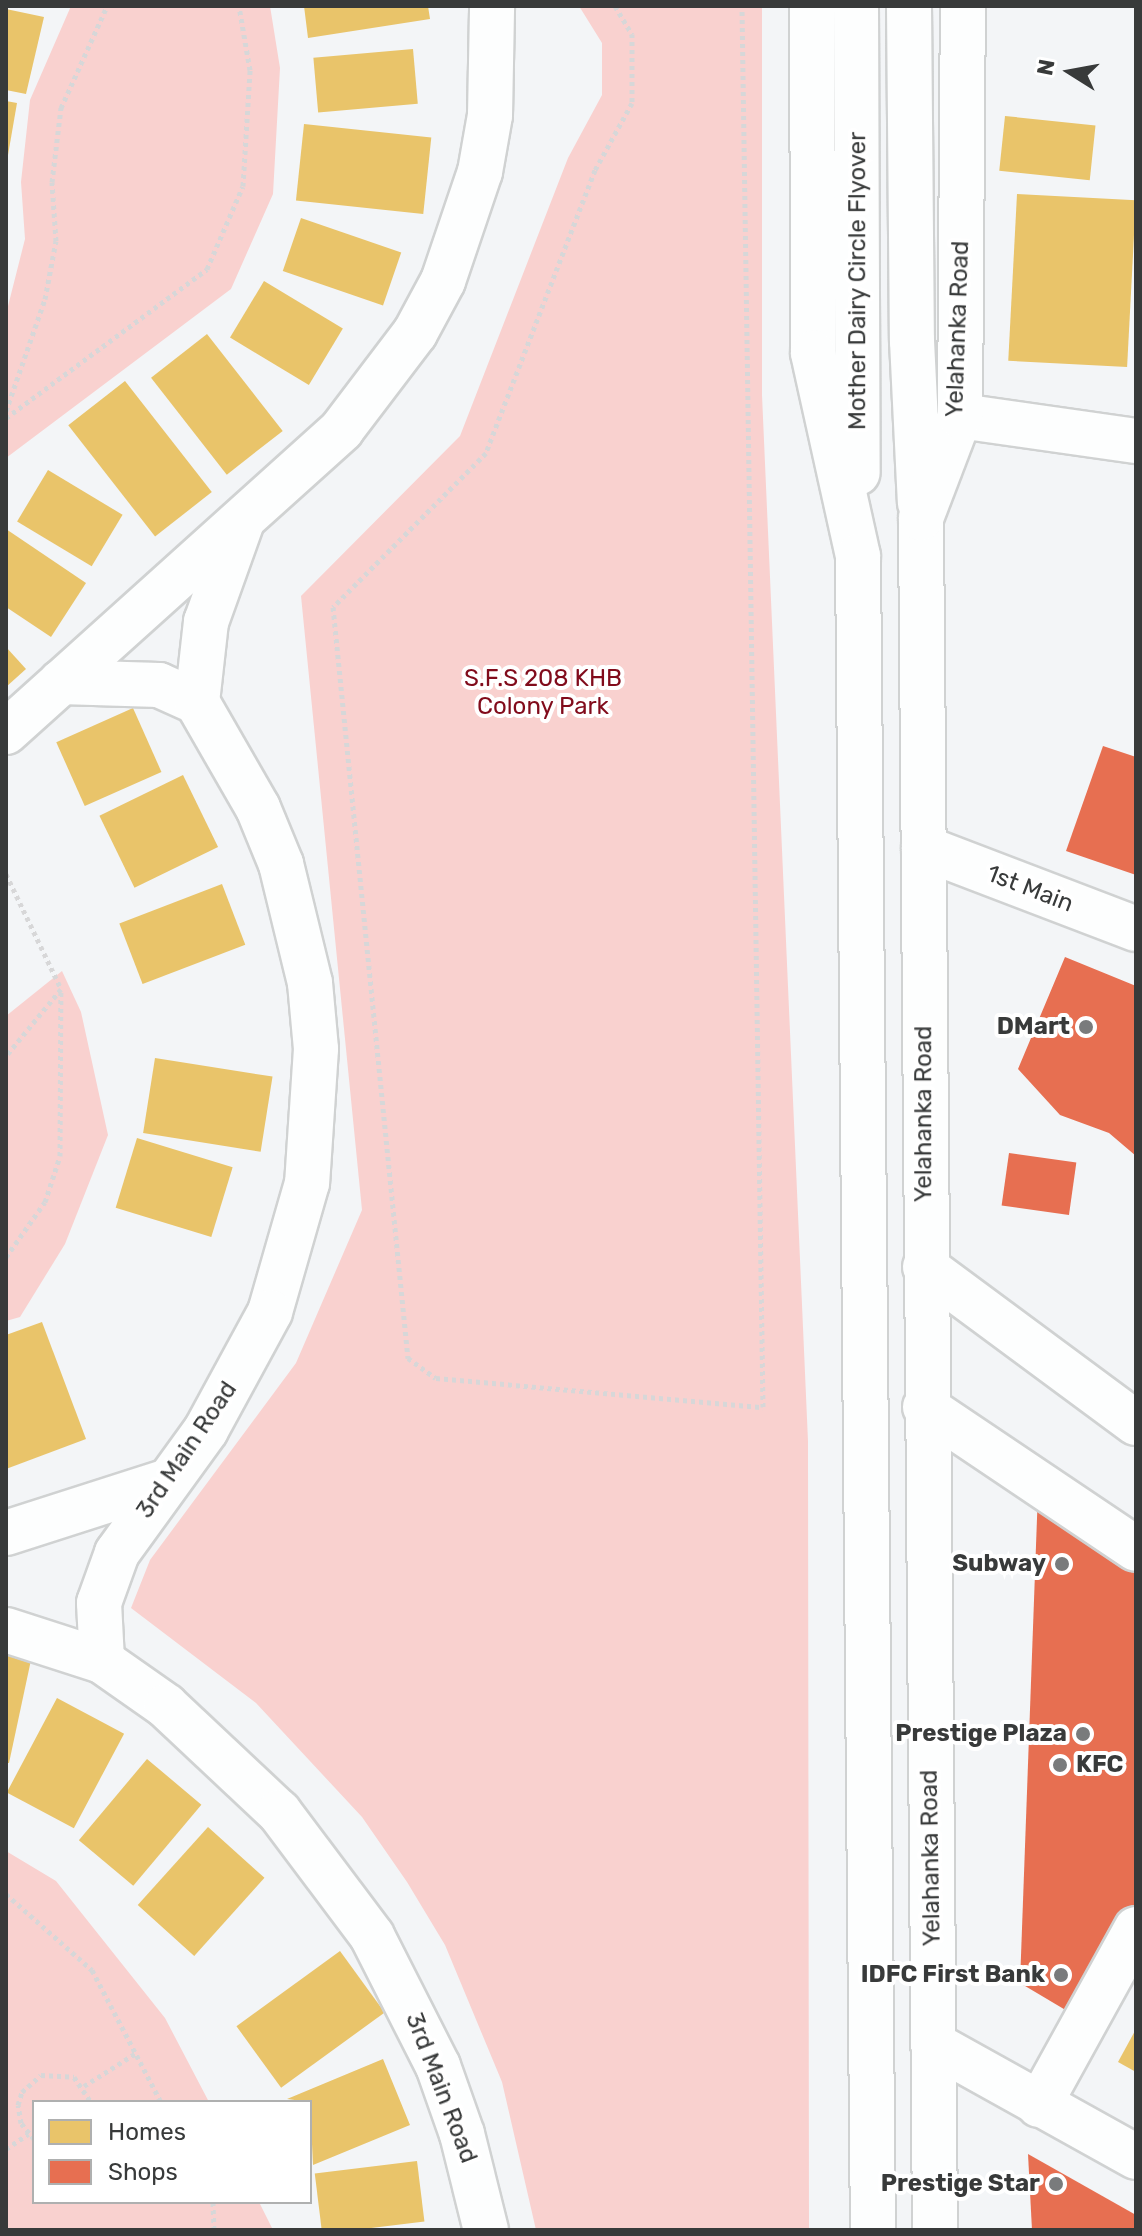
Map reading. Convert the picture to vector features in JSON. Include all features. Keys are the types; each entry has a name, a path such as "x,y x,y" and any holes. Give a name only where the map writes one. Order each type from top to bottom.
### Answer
{"main road":[{"path":"6,732 250,507 342,429 415,333 443,281 482,158 491,101 492,6"},
{"path":"812,6 813,353 858,556 873,2230"},
{"name":"Mother Dairy Circle Flyover","path":"856,6 858,556"},
{"path":"909,6 912,341 921,518"},
{"name":"Yelahanka Road","path":"935,2230 925,1407 921,518 960,416 963,6"},
{"path":"960,416 1136,441"},
{"path":"61,682 159,685 197,702 206,622 235,535 250,507"},
{"name":"3rd Main Road","path":"197,702 258,808 298,923 316,1049 315,1117 292,1248 270,1312 206,1430 165,1482 117,1553 99,1603 102,1661 166,1706 247,1779 328,1872 363,1923 438,2066 462,2134 486,2230"},
{"name":"1st Main","path":"924,848 1136,929"},
{"path":"925,1267 1136,1423"},
{"path":"925,1407 1136,1549"},
{"path":"6,1533 165,1482"},
{"path":"6,1630 102,1661"},
{"path":"1039,2105 1136,1929"},
{"path":"933,2044 1136,2157"}],"path":[{"path":"6,411 11,384 45,299 56,241 52,182 61,108 107,6"},
{"path":"6,418 207,269 243,186 250,70 239,6"},
{"path":"615,6 632,34 632,103 595,170 486,453 333,607 408,1358 436,1378 763,1407 742,6"},
{"path":"6,874 61,989 60,1156 45,1202 6,1257"},
{"path":"6,1056 61,989"},
{"path":"6,1894 92,1970 160,2100"},
{"path":"84,2086 136,2053"},
{"path":"32,2137 18,2105 30,2082 41,2075 63,2072 84,2086 90,2100"},
{"path":"6,2149 28,2134"},
{"path":"213,2204 214,2230"}],"green space":[{"path":"71,6 270,6 280,68 273,194 231,289 6,458 6,314 25,239 21,182 30,100"},
{"name":"S.F.S 208 KHB Colony Park","path":"579,6 762,6 762,395 808,1441 809,2230 536,2230 502,2082 445,1945 407,1882 362,1817 256,1703 131,1608 150,1560 296,1363 362,1210 301,596 460,436 568,158 602,95 602,43"},
{"path":"62,971 81,1012 108,1135 65,1244 20,1317 6,1321 6,1016"},
{"path":"6,1851 56,1881 165,2018 208,2100 32,2100 32,2204 260,2204 273,2230 6,2230"}],"building: Homes":[{"path":"304,6 428,6 430,19 308,38"},
{"path":"6,9 44,17 26,94 6,90"},
{"path":"413,49 418,104 318,113 313,58"},
{"path":"6,101 17,103 8,155 6,155"},
{"path":"1005,116 1096,126 1090,180 999,171"},
{"path":"304,124 431,137 423,214 296,201"},
{"path":"1017,194 1136,200 1127,367 1008,361"},
{"path":"301,218 401,253 383,305 283,271"},
{"path":"264,281 343,328 309,385 230,338"},
{"path":"207,334 283,431 227,475 151,378"},
{"path":"125,381 212,492 155,536 68,425"},
{"path":"48,470 123,515 92,566 17,521"},
{"path":"6,529 86,583 51,637 6,607"},
{"path":"6,647 26,669 6,687"},
{"path":"133,708 161,772 85,806 56,742"},
{"path":"183,775 218,847 134,888 99,816"},
{"path":"222,884 245,945 143,984 119,923"},
{"path":"155,1058 273,1077 261,1152 143,1133"},
{"path":"137,1138 233,1167 211,1237 116,1208"},
{"path":"42,1322 86,1439 6,1469 6,1335"},
{"path":"6,1655 31,1660 9,1763 6,1763"},
{"path":"57,1698 124,1734 74,1828 7,1792"},
{"path":"147,1759 201,1805 133,1886 79,1840"},
{"path":"208,1827 264,1878 194,1956 138,1905"},
{"path":"340,1951 385,2012 281,2088 236,2026"},
{"path":"1136,2029 1136,2072 1118,2062"},
{"path":"383,2059 410,2125 313,2165 312,2100 287,2099"},
{"path":"417,2161 424,2222 356,2230 322,2230 315,2174"}],"building: Shops":[{"path":"1103,746 1136,757 1136,875 1066,851"},
{"name":"DMart","path":"1065,957 1136,986 1136,1156 1109,1133 1060,1115 1018,1069"},
{"path":"1009,1153 1076,1162 1069,1215 1002,1205"},
{"name":"Prestige Plaza","path":"1038,1491 1136,1557 1136,1911 1079,2018 1020,1983"},
{"name":"Prestige Star","path":"1028,2154 1136,2215 1136,2230 1032,2230"}],"place":[{"name":"DMart","path":"1086,1027"},
{"name":"Subway","path":"1062,1564"},
{"name":"Prestige Plaza","path":"1083,1734"},
{"name":"KFC","path":"1060,1765"},
{"name":"IDFC First Bank","path":"1061,1975"},
{"name":"Prestige Star","path":"1056,2184"}]}
